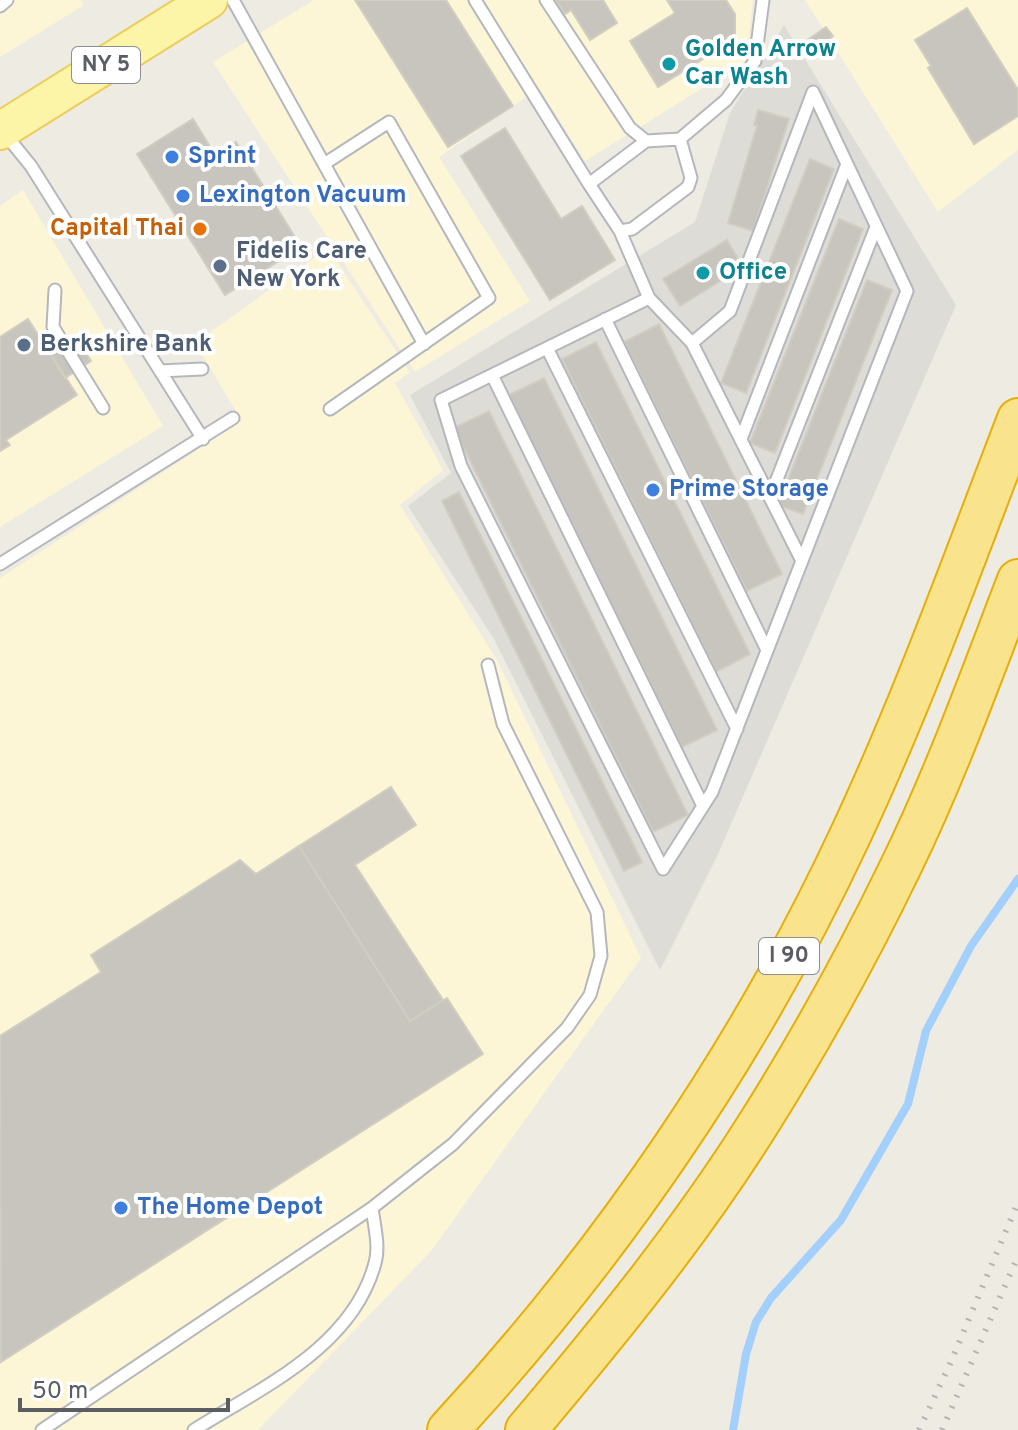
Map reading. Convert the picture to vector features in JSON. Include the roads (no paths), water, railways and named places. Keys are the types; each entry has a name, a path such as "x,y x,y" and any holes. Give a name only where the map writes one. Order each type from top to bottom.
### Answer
{"highway":[{"name":"I 90","path":"448,1430 535,1332 654,1175 708,1096 758,1011 849,839 926,656 1018,419"},
{"name":"I 90","path":"526,1430 597,1345 701,1209 757,1127 809,1040 902,864 1018,580"}],"main road":[{"name":"NY 5","path":"1,129 209,0"}],"lane":[{"path":"0,6 7,0"},
{"path":"233,0 424,344"},
{"path":"475,0 620,231 649,298 692,343 802,561"},
{"path":"546,0 630,128 646,141"},
{"path":"589,184 646,141 680,139 726,100 755,61 763,0"},
{"path":"649,298 441,400 461,466 663,869 712,792 907,291 813,92 730,311 692,343"},
{"path":"324,164 389,122 489,298 330,409"},
{"path":"1,129 31,166 203,439"},
{"path":"620,231 632,229 688,187 691,178 680,139"},
{"path":"741,439 847,164"},
{"path":"770,497 876,227"},
{"path":"55,290 53,327 103,408"},
{"path":"605,319 767,650"},
{"path":"547,348 737,729"},
{"path":"160,371 202,369"},
{"path":"492,375 703,806"},
{"path":"0,564 233,418"},
{"path":"42,1430 372,1208 453,1144 567,1028 590,995 601,956 597,912 503,724 488,665"},
{"path":"194,1430 296,1368 336,1329 363,1294 377,1260 372,1208"}],"waterway":[{"path":"733,1430 746,1354 756,1322 771,1298 841,1220 908,1104 926,1031 971,946 1018,879"}],"railway":[{"path":"919,1430 1018,1202"},
{"path":"942,1430 1018,1256"}],"place":[{"name":"Golden Arrow Car Wash","path":"669,64"},
{"name":"Sprint","path":"172,157"},
{"name":"Lexington Vacuum","path":"183,196"},
{"name":"Capital Thai","path":"200,229"},
{"name":"Fidelis Care New York","path":"220,266"},
{"name":"Office","path":"703,273"},
{"name":"Berkshire Bank","path":"24,345"},
{"name":"Prime Storage","path":"653,490"},
{"name":"The Home Depot","path":"121,1208"}]}
